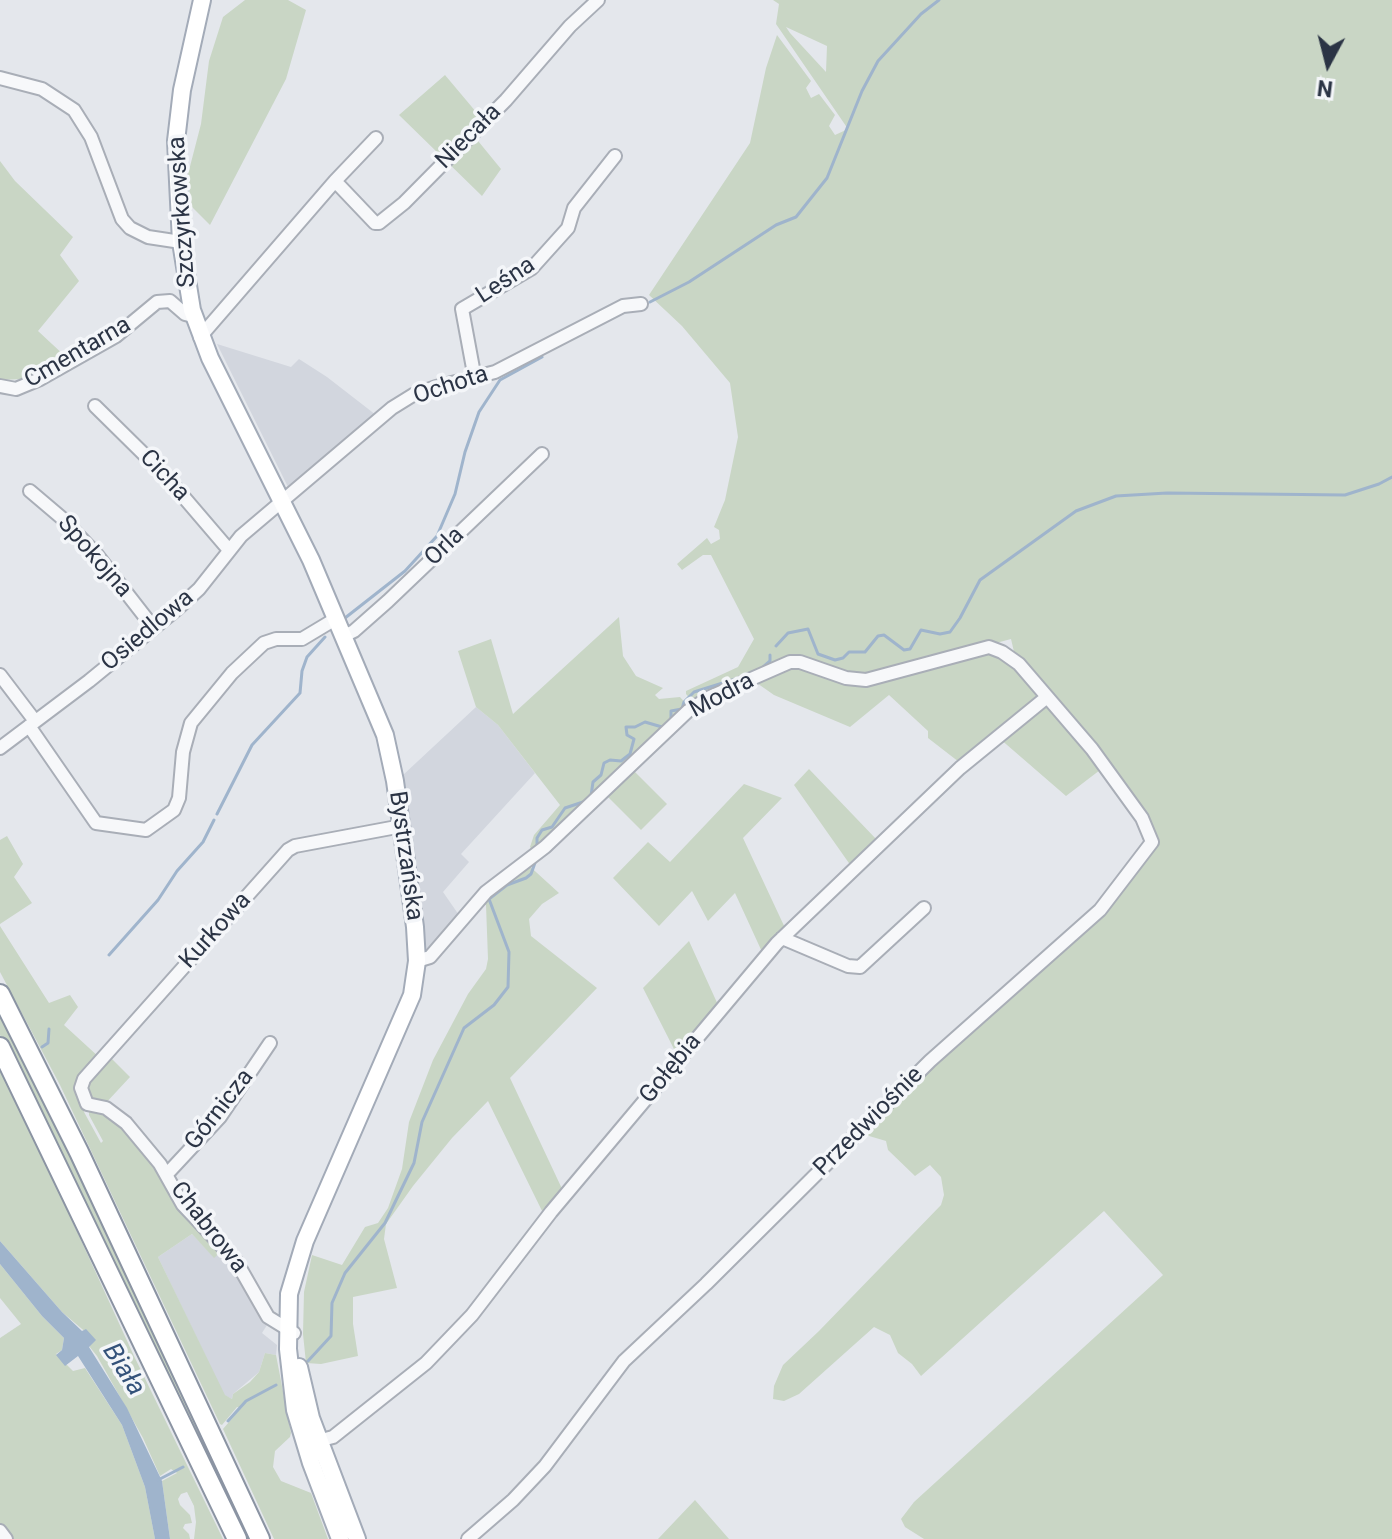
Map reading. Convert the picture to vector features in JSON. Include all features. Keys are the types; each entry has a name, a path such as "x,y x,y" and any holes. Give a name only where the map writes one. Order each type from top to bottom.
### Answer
{"highway":[{"path":"0,994 79,1152 260,1539"},
{"path":"0,1047 237,1539"},
{"path":"213,1491 218,1516 228,1539"}],"main road":[{"name":"Szczyrkowska","path":"202,0 177,124 176,174 181,242 193,316 200,337 282,501"},
{"name":"Bystrzańska","path":"282,501 337,618 385,735 402,826 415,927 417,961 409,1003 291,1282 292,1389 312,1442 357,1539"},
{"name":"Bystrzańska","path":"312,1442 340,1539"}],"street":[{"name":"Niecała","path":"335,181 375,223 379,223 404,203 506,100 570,26 598,0"},
{"path":"0,78 42,89 74,110 91,137 122,219 130,228 148,237 181,242"},
{"path":"200,337 376,138"},
{"name":"Leśna","path":"475,379 462,309 532,268 568,228 574,208 615,156"},
{"name":"Cmentarna","path":"0,386 16,389 40,379 116,336 157,302 170,301 185,314 193,316"},
{"name":"Ochota","path":"282,501 401,402 436,387 475,379 553,345 623,306 641,304"},
{"name":"Cicha","path":"95,406 164,474 229,550"},
{"name":"Orla","path":"344,636 388,601 542,454"},
{"name":"Spokojna","path":"30,491 63,519 97,555 153,627"},
{"name":"Osiedlowa","path":"0,748 199,589 229,550 282,501"},
{"path":"0,675 96,823 152,828 174,810 179,798 183,752 191,723 223,683 250,653 264,643 276,639 302,639 337,618"},
{"name":"Modra","path":"417,961 430,957 486,892 541,850 693,707 785,663 800,662 846,678 866,680 989,647 1014,659 1047,697"},
{"name":"Gołębia","path":"312,1442 333,1437 401,1385 472,1315 551,1212 782,938 960,768 1047,697"},
{"name":"Przedwiośnie","path":"468,1539 513,1500 545,1466 624,1361 706,1284 930,1061 1100,910 1151,845 1148,830 1128,796 1047,697"},
{"name":"Kurkowa","path":"87,1104 81,1092 84,1079 288,850 402,826"},
{"path":"782,938 848,966 860,967 924,908"},
{"name":"Górnicza","path":"167,1174 220,1117 270,1043"},
{"name":"Chabrowa","path":"87,1104 106,1108 116,1114 151,1152 183,1205 236,1261 268,1317 292,1332"},
{"path":"0,1531 6,1539"}],"shaded area":[{"path":"217,344 291,367 299,359 376,415 290,491"},
{"path":"476,707 498,725 535,773 461,854 469,862 443,892 461,918 425,954 403,775"},
{"path":"192,1234 214,1257 222,1251 237,1268 267,1325 262,1333 277,1345 276,1355 265,1353 259,1372 233,1394 232,1399 224,1395 158,1257"}],"green space":[{"path":"245,0 288,0 306,10 286,79 210,225 192,207 187,178 201,124 209,61 223,17"},
{"path":"773,0 1392,0 1392,1539 924,1539 905,1527 901,1519 914,1502 1163,1275 1104,1211 921,1376 898,1353 890,1335 874,1327 799,1394 784,1401 773,1399 774,1386 783,1365 941,1205 944,1195 941,1177 930,1165 915,1176 888,1150 886,1141 859,1133 1032,976 1155,841 1015,656 1011,639 865,678 796,659 693,702 686,694 686,691 738,667 754,639 711,555 703,555 682,570 677,564 707,538 711,544 720,539 719,530 714,527 725,500 738,437 730,383 682,326 649,295 750,143 766,68 777,35 811,81 806,88 811,98 819,94 835,115 829,126 835,135 848,129 776,24 779,4","holes":["786,27 827,46 826,72"]},
{"path":"445,75 482,119 474,136 501,169 482,196 399,115"},
{"path":"0,161 15,181 73,237 60,255 79,281 38,331 66,357 46,371 23,379 0,380"},
{"path":"619,617 623,656 636,676 663,688 655,695 659,699 680,697 688,706 534,852 530,847 534,835 560,805 498,725 476,707 458,651 491,639 513,714"},
{"path":"988,650 1000,654 1043,695 959,762 928,738 928,731 889,695 850,727 774,695 754,681 786,665 846,680"},
{"path":"1046,700 1104,767 1066,796 999,738"},
{"path":"631,768 667,804 641,830 604,793"},
{"path":"809,769 878,841 851,866 794,785"},
{"path":"744,784 782,798 743,838 786,930 763,954 735,893 708,921 692,891 659,926 613,878 648,842 670,862"},
{"path":"7,836 23,864 14,877 32,903 0,924 0,840"},
{"path":"525,862 559,893 542,904 529,919 531,936 597,988 510,1078 564,1193 545,1217 488,1101 452,1138 386,1224 384,1239 397,1288 353,1297 358,1356 321,1364 306,1363 304,1292 312,1255 342,1265 365,1227 378,1223 388,1208 402,1169 409,1122 433,1060 468,994 486,969 486,905 480,903"},
{"path":"0,926 49,1003 70,995 78,1007 64,1025 100,1058 81,1077 84,1112 101,1143 103,1141 89,1115 89,1109 115,1116 222,1251 214,1258 192,1234 158,1257 225,1395 232,1399 233,1394 250,1382 259,1372 265,1353 276,1355 291,1433 275,1451 273,1467 281,1481 311,1493 328,1539 274,1539 223,1429 241,1408 237,1407 220,1424 60,1085 0,972"},
{"path":"689,941 719,1007 678,1052 643,988"},
{"path":"0,1005 254,1539 243,1539 0,1035"},
{"path":"108,1055 130,1077 104,1105 90,1102 86,1081"},
{"path":"0,1071 223,1539 194,1539 194,1506 187,1492 178,1499 190,1515 192,1523 185,1524 183,1528 190,1539 170,1539 162,1481 177,1473 171,1469 160,1476 143,1438 89,1346 95,1340 62,1312 0,1241"},
{"path":"0,1264 64,1338 62,1350 56,1354 73,1371 85,1368 122,1425 145,1487 155,1539 10,1539 0,1524 0,1338 21,1324 0,1298"},
{"path":"695,1500 729,1539 658,1539 676,1520"}],"water":[{"path":"0,1241 62,1312 96,1340 89,1347 127,1408 162,1481 170,1539 155,1539 145,1487 122,1425 78,1356 65,1366 56,1355 62,1350 64,1338 0,1264"}],"waterway":[{"path":"650,302 689,282 776,225 796,217 827,178 862,91 878,61 921,14 939,0"},
{"path":"345,618 405,571 437,536 455,494 479,412 500,380 542,357"},
{"path":"776,646 788,633 808,629 818,654 835,660 849,652 865,652 878,636 884,635 904,650 910,649 921,630 940,634 950,632 980,580 1076,511 1116,496 1167,493 1345,495 1392,477"},
{"path":"217,814 252,745 300,693 307,657 325,637"},
{"path":"762,668 770,661 770,655"},
{"path":"671,719 671,711 682,709 684,702 694,692 745,676"},
{"path":"591,796 593,782 601,775 604,763 621,761 630,754 634,739 627,735 626,727 645,722 662,727 666,725"},
{"path":"537,849 537,838 542,830 552,827 565,808 586,801"},
{"path":"109,955 158,900 177,871 203,842 214,820"},
{"path":"308,1361 331,1336 332,1303 345,1273 385,1223 414,1163 422,1122 464,1028 494,1005 508,987 509,952 489,899 507,885 531,874 536,860"},
{"path":"42,1047 48,1043 49,1029"},
{"path":"228,1421 246,1401 276,1385"},
{"path":"158,1480 183,1467"}],"water label":[{"name":"Biała","path":"123,1370"}]}
